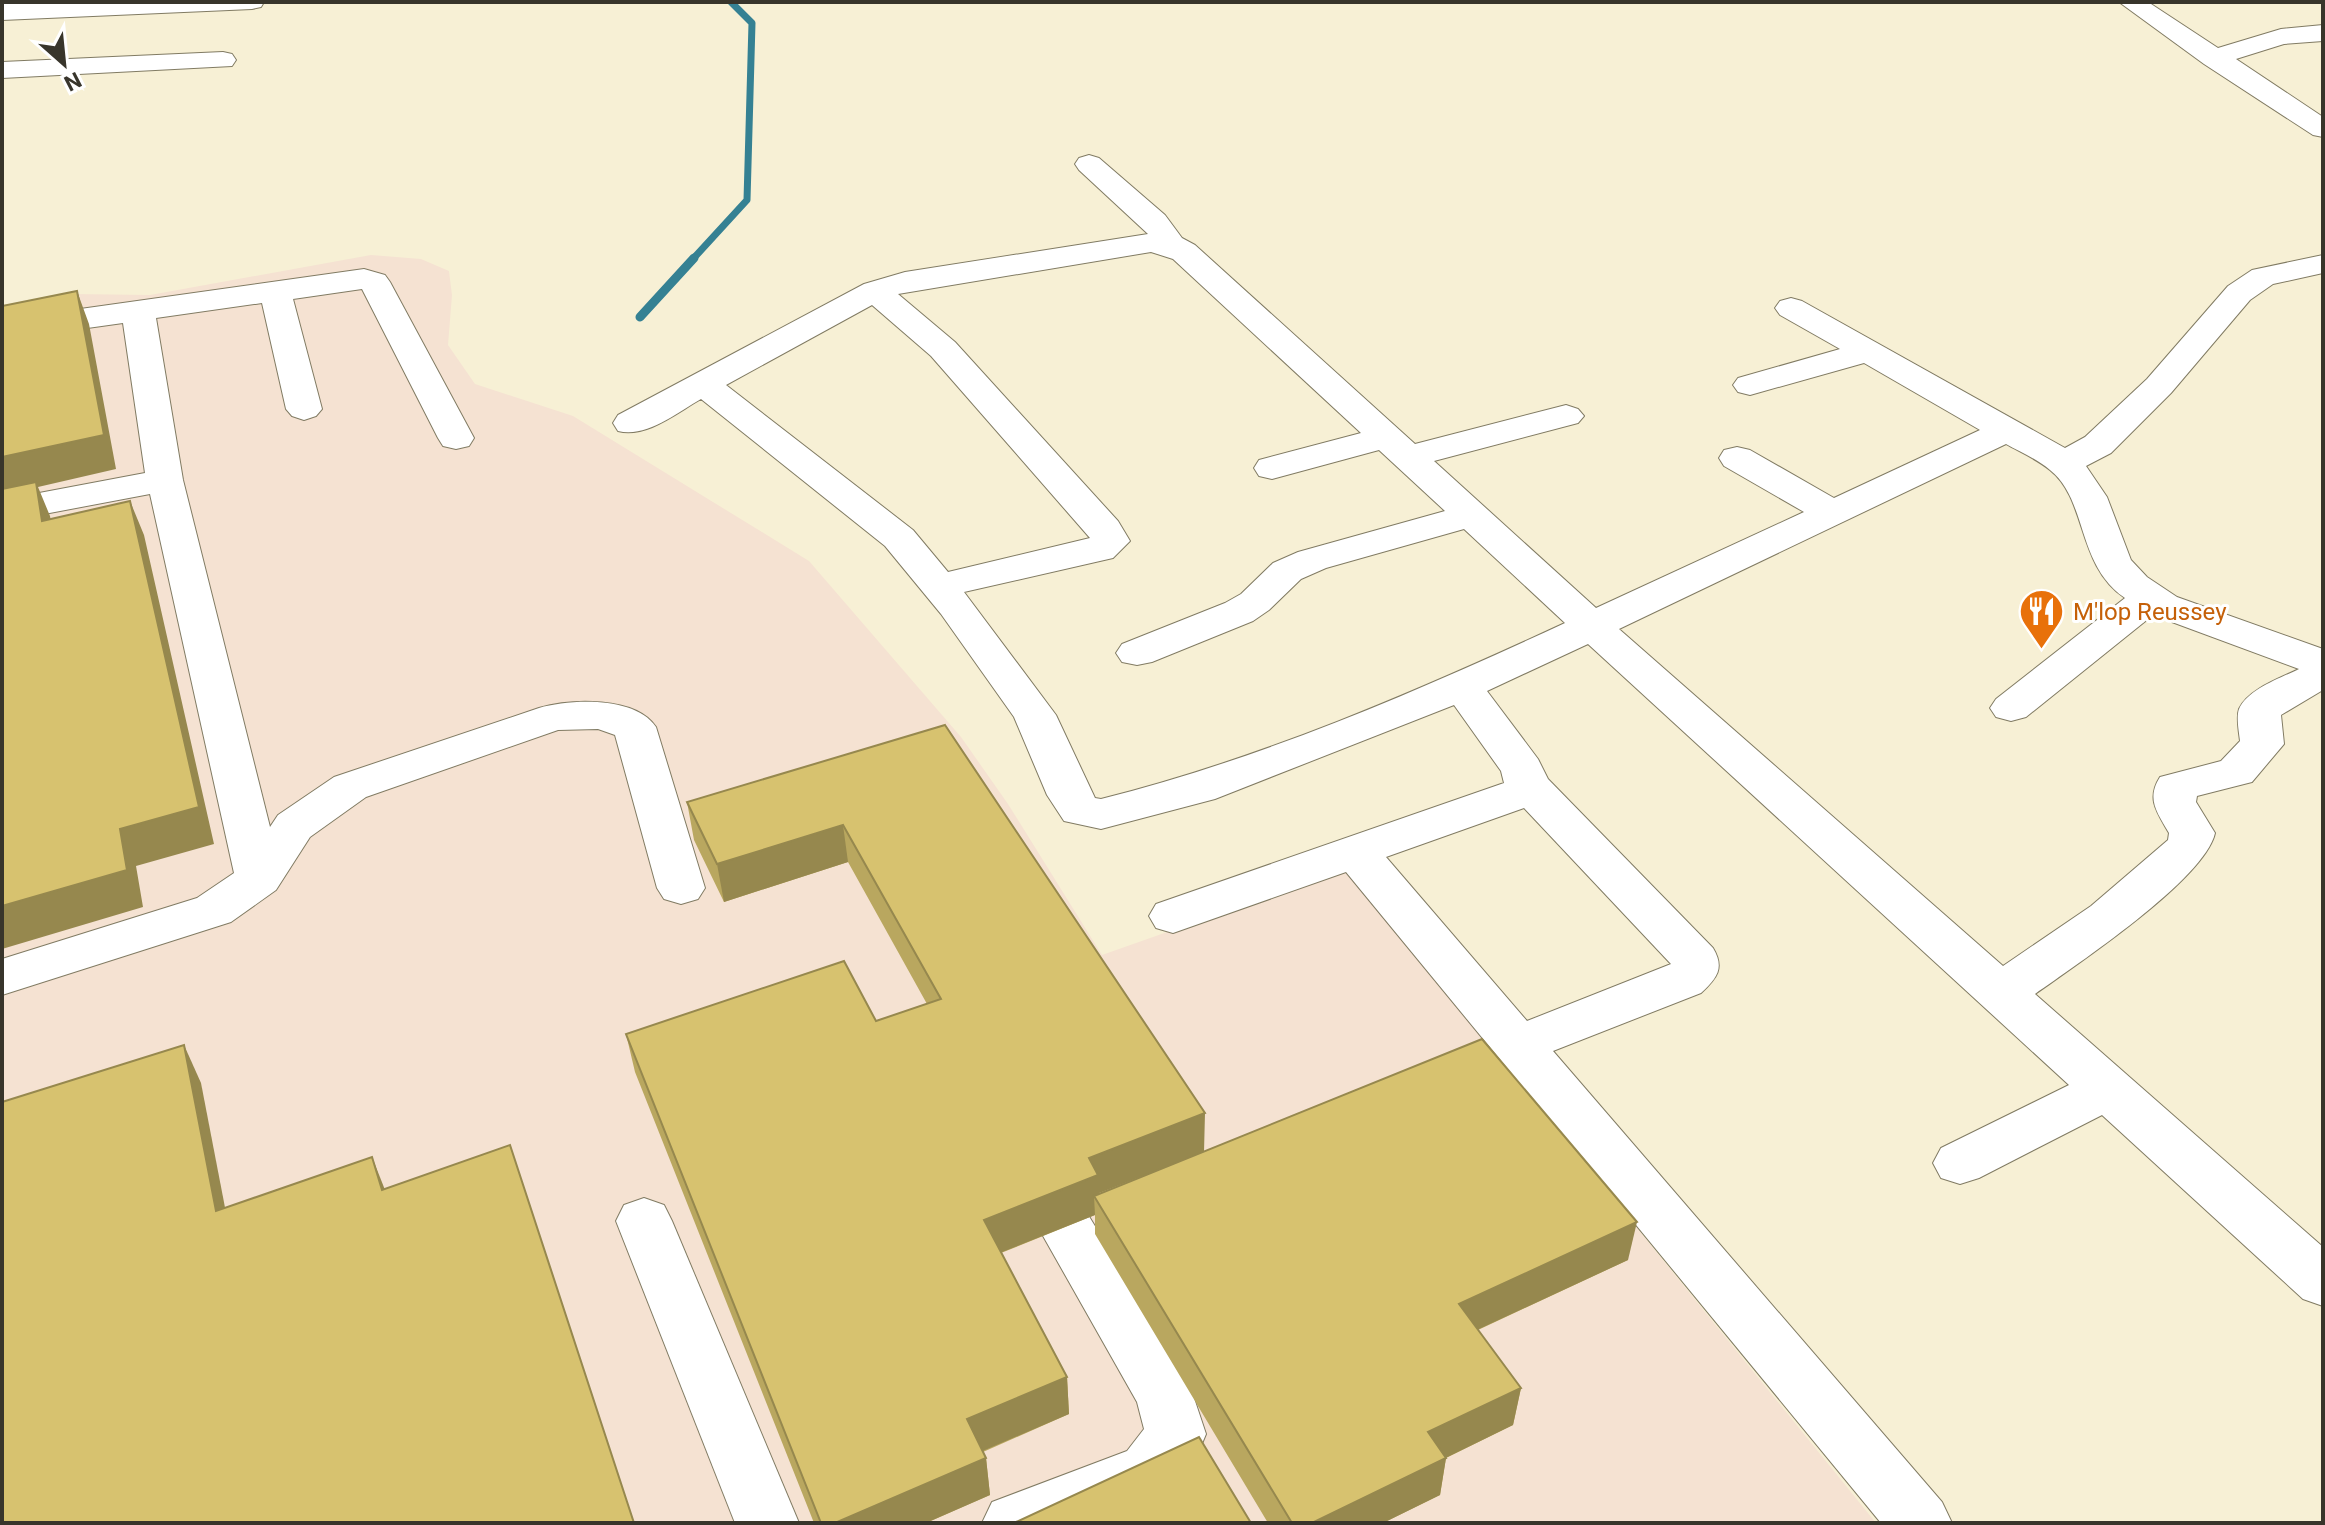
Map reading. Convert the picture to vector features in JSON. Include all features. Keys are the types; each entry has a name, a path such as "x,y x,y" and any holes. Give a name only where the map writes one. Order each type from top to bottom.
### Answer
{"street":[{"path":"2,12 252,2"},
{"path":"2131,2 2323,129"},
{"path":"2213,58 2281,37 2323,33"},
{"path":"2,70 223,60"},
{"path":"1089,164 1154,221 1171,245"},
{"path":"631,423 875,291 905,282 1151,243 1171,245 1184,252 1591,625 2323,1282"},
{"path":"2065,463 2098,445 2159,386 2239,293 2263,277 2323,264"},
{"path":"2,330 364,279 374,282 456,438"},
{"path":"875,291 943,349 1105,529 1111,541 1099,550 938,586"},
{"path":"275,292 304,409"},
{"path":"1791,308 2065,463 2088,497 2113,564 2151,597 2163,605 2323,663"},
{"path":"138,311 165,480 259,879"},
{"path":"1750,385 1871,351"},
{"path":"703,384 899,538 1035,715 1069,795 1080,810 1101,814 1199,789 1462,687 2006,431"},
{"path":"1272,468 1566,416"},
{"path":"1737,458 1832,512"},
{"path":"2,511 165,480"},
{"path":"1137,653 1239,612 1255,602 1287,571 1312,560 1472,515"},
{"path":"2011,708 2151,597"},
{"path":"2001,993 2108,918 2189,846 2192,833 2174,802 2176,787 2236,772 2262,744 2259,711 2280,695 2323,673"},
{"path":"1462,687 1522,769 1528,785 1696,960 1696,969 1684,980 1517,1045"},
{"path":"2,977 214,910 259,879 294,826 350,787 554,717 603,715 634,727 681,888"},
{"path":"1173,916 1520,793 1528,785"},
{"path":"1355,852 1920,1523"},
{"path":"1960,1163 2108,1089"},
{"path":"1013,1136 1166,1396 1176,1434 1149,1471 1014,1523"},
{"path":"644,1221 767,1523"}],"shaded area":[{"path":"371,255 421,259 449,271 452,295 448,345 475,384 573,416 809,561 961,737 1008,804 1102,955 1346,869 1876,1523 2,1523 2,307 72,294 150,295"}],"building":[{"path":"77,291 104,435 2,457 2,306"},
{"path":"36,482 42,521 130,501 199,807 120,829 127,870 2,906 2,489"},
{"path":"945,725 1205,1113 1089,1158 1098,1175 984,1220 1067,1377 967,1419 986,1458 835,1523 821,1523 626,1034 844,961 876,1021 941,999 843,825 717,864 687,802"},
{"path":"1482,1039 1637,1222 1459,1304 1521,1388 1428,1432 1446,1458 1312,1523 1292,1523 1094,1196"},
{"path":"184,1045 216,1211 372,1157 382,1190 510,1145 634,1523 2,1523 2,1102"},
{"path":"1199,1437 1251,1523 1014,1523"}],"waterway":[{"path":"692,260 747,200 752,23 731,2"},
{"path":"640,317 694,258"}],"place":[{"name":"M'lop Reussey","path":"2042,651"}]}
